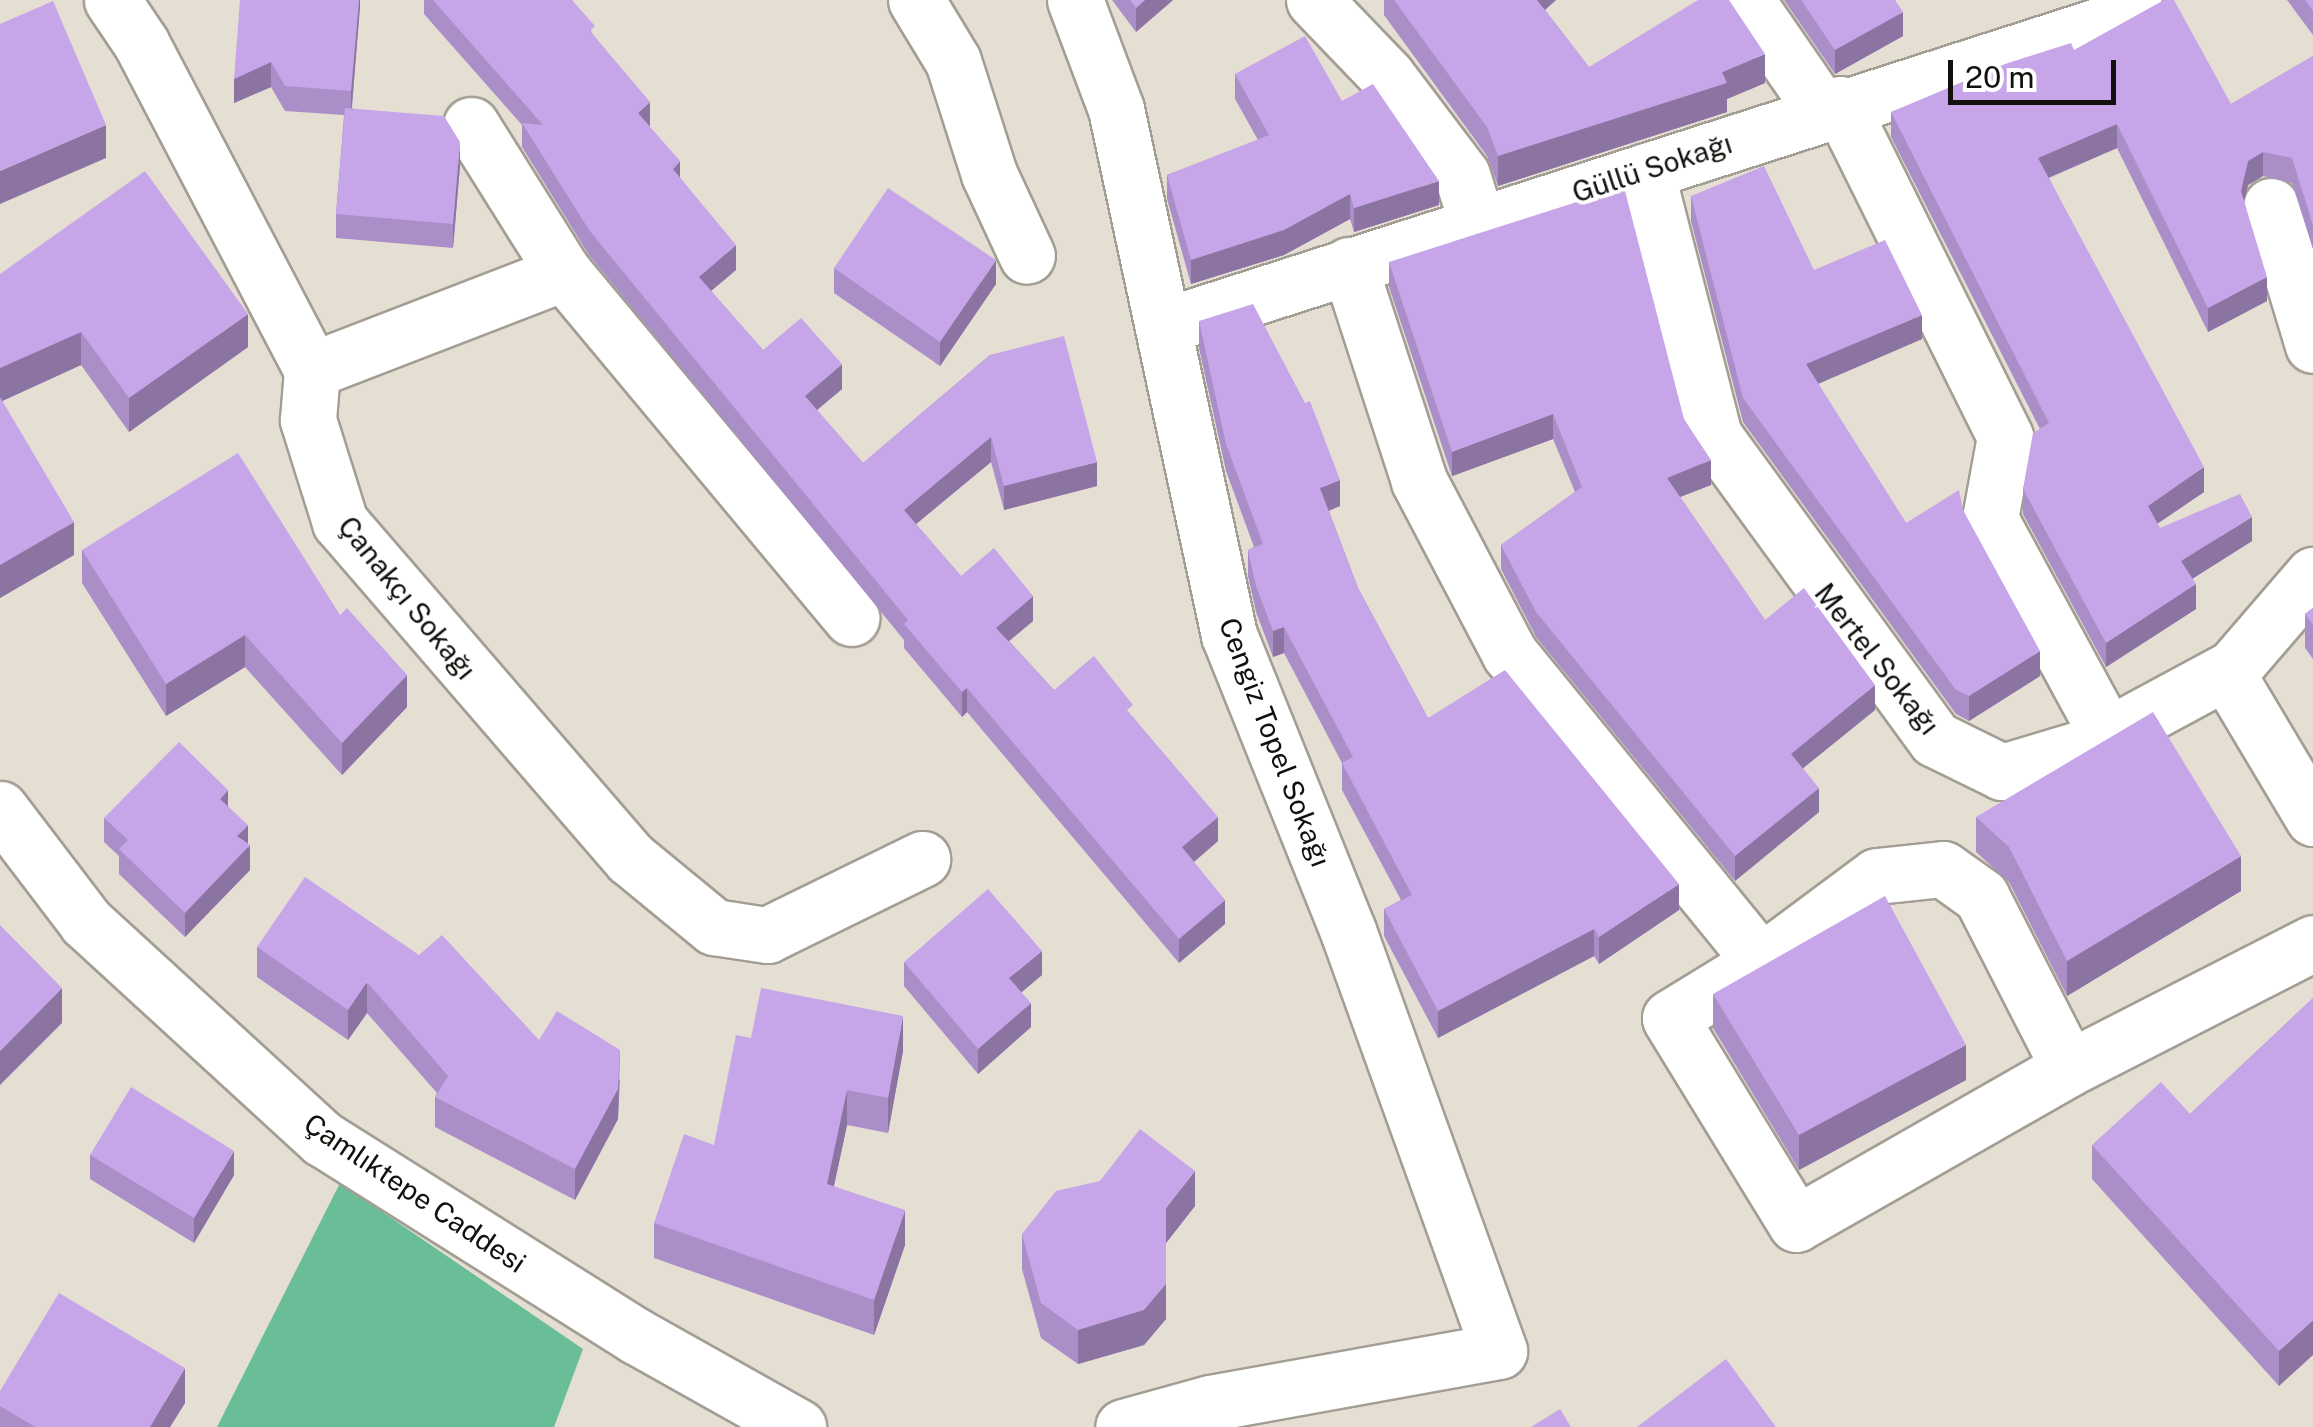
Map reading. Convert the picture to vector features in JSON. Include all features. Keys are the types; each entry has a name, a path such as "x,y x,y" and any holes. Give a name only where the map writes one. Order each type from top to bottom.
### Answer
{"street":[{"path":"112,0 141,43 312,370 564,272"},
{"path":"916,0 953,60 989,174 1027,256"},
{"name":"Cengiz Topel Sokağı","path":"1075,0 1116,109 1230,636 1348,931 1500,1352 1210,1402 1134,1426"},
{"path":"1314,0 1387,76 1462,175 1476,223"},
{"path":"1746,0 1831,107 2005,437 1990,520 2108,736"},
{"name":"Güllü Sokağı","path":"1164,326 1476,223 1646,172 1831,107 2104,24 2134,0"},
{"path":"471,125 564,272 851,618"},
{"name":"Mertel Sokağı","path":"1646,172 1714,436 1934,739 2002,772 2108,736 2226,672 2313,575"},
{"path":"2272,206 2313,344"},
{"path":"1349,265 1419,480 1510,654 1761,962"},
{"name":"Çanakçı Sokağı","path":"312,370 308,420 340,522 630,858 714,927 767,935 922,859"},
{"path":"2226,672 2313,818"},
{"name":"Çamlıktepe Caddesi","path":"0,809 86,922 323,1139 636,1336 798,1427"},
{"path":"2069,1068 1980,896 1943,869 1877,876 1761,962 1670,1018 1796,1224 2069,1068 2313,943"}],"green space":[{"path":"340,1183 583,1349 554,1427 217,1427"}],"building":[{"path":"240,0 359,0 351,91 285,86 271,62 234,79"},
{"path":"433,0 572,0 595,26 590,31 650,102 638,113 680,161 673,169 736,245 699,277 763,350 801,318 842,364 805,396 863,463 990,355 1064,336 1097,462 1004,486 991,437 904,510 961,576 994,548 1033,596 996,628 1054,690 1094,656 1133,705 1127,710 1218,817 1182,847 1225,900 1179,939 967,688 962,692 904,624 908,620 589,230 522,123 543,125"},
{"path":"1394,0 1537,0 1589,67 1698,0 1729,0 1765,54 1722,72 1727,83 1498,156 1487,127"},
{"path":"1801,0 1895,0 1903,12 1835,50"},
{"path":"2164,0 2174,0 2231,104 2313,56 2313,225 2292,158 2263,152 2248,161 2241,191 2267,277 2208,308 2117,124 2038,158 2204,467 2148,506 2160,528 2240,494 2252,517 2181,561 2196,584 2106,643 2023,489 2033,433 2049,423 1891,112 2005,64 2071,43 2074,50"},
{"path":"53,1 106,125 0,171 0,24"},
{"path":"1305,36 1342,101 1373,84 1439,181 1354,208 1350,194 1284,230 1191,260 1167,175 1269,135 1235,74"},
{"path":"345,108 444,116 460,142 453,224 336,214"},
{"path":"1764,166 1814,270 1885,240 1922,315 1806,364 1906,523 1959,490 1963,510 2040,651 1969,696 1956,690 1743,398 1691,196"},
{"path":"145,171 248,314 129,398 81,332 0,368 0,274"},
{"path":"1624,187 1684,419 1711,460 1667,478 1765,620 1804,588 1875,685 1791,754 1819,788 1735,856 1536,612 1501,545 1582,487 1553,414 1452,452 1389,262"},
{"path":"888,188 996,260 940,342 834,268"},
{"path":"1253,304 1305,403 1310,401 1340,480 1320,488 1358,588 1428,718 1505,670 1679,884 1599,937 1594,929 1438,1011 1384,909 1412,895 1342,763 1353,757 1284,627 1273,631 1256,586 1248,550 1263,544 1226,444 1199,321"},
{"path":"0,397 74,522 0,565"},
{"path":"238,453 340,615 347,608 407,675 342,743 245,635 166,684 82,550"},
{"path":"2313,608 2313,625 2305,614"},
{"path":"2153,712 2241,856 2067,961 2009,847 1976,817"},
{"path":"179,742 228,790 220,799 248,825 237,836 250,845 185,913 119,849 128,840 104,818"},
{"path":"305,877 419,955 442,935 539,1040 557,1011 620,1050 618,1089 575,1169 435,1097 448,1076 367,982 348,1010 257,947"},
{"path":"988,889 1042,951 1009,978 1031,1003 978,1049 904,962"},
{"path":"1885,896 1966,1045 1799,1135 1713,994"},
{"path":"0,925 62,988 0,1051"},
{"path":"761,988 903,1016 888,1098 847,1090 827,1184 905,1210 874,1300 654,1223 684,1134 714,1145 736,1035 751,1038"},
{"path":"2313,998 2313,1320 2279,1351 2092,1145 2161,1082 2190,1114"},
{"path":"131,1087 234,1151 194,1218 90,1155"},
{"path":"1140,1129 1195,1171 1166,1208 1166,1284 1144,1310 1078,1330 1041,1303 1022,1234 1056,1191 1100,1181"},
{"path":"59,1293 185,1368 150,1427 35,1427 0,1406 0,1391"},
{"path":"1726,1359 1776,1427 1637,1427"},
{"path":"1560,1409 1571,1427 1531,1427"}]}
